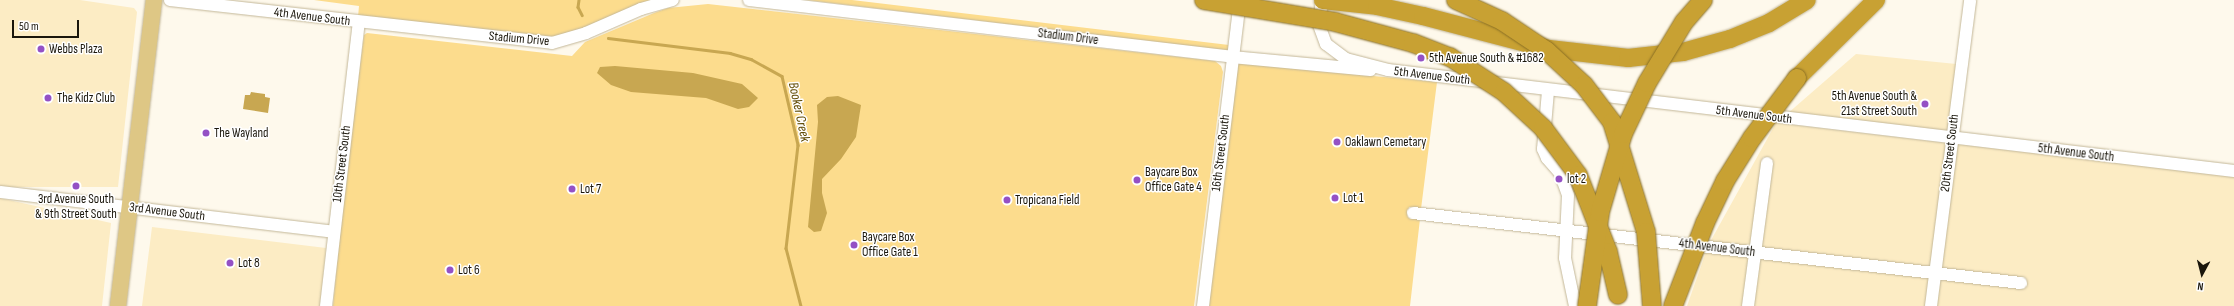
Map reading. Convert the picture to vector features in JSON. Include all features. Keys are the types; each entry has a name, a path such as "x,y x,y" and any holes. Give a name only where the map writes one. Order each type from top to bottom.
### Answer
{"highway":[{"path":"1204,0 1335,22 1405,40 1450,57 1504,92 1543,128 1578,174 1608,252 1618,295 1618,306"},
{"path":"1323,0 1377,6 1496,34 1549,49 1628,58 1683,52 1730,39 1769,23 1807,0"},
{"path":"1456,0 1502,21 1547,51 1584,85 1612,122 1646,232 1652,306"},
{"path":"1587,306 1600,212 1623,134 1647,83 1684,22 1703,0"},
{"path":"1673,306 1705,223 1725,181 1752,138 1797,78 1876,0"}],"main road":[{"path":"118,306 154,0"}],"street":[{"name":"4th Avenue South","path":"170,0 359,22"},
{"name":"Stadium Drive","path":"359,22 552,43 586,33 641,9 673,0"},
{"name":"Stadium Drive","path":"749,0 1232,57 1342,69 1388,70"},
{"name":"16th Street South","path":"1203,306 1240,0"},
{"name":"5th Avenue South","path":"1323,0 1319,25 1326,44 1346,59 1388,70 1548,91 2234,171"},
{"name":"20th Street South","path":"1931,306 1951,138 1970,0"},
{"name":"10th Street South","path":"326,306 359,22"},
{"path":"1548,91 1543,149 1547,158 1565,182 1568,207 1564,230 1564,258 1575,306"},
{"path":"1748,306 1767,163"},
{"name":"3rd Avenue South","path":"0,192 334,232"},
{"name":"4th Avenue South","path":"1413,213 1936,274 2021,282"}],"shaded area":[{"path":"0,0 80,0 134,8 137,12 118,187 0,187"},
{"path":"314,0 653,0 585,28 552,38 358,17 359,6"},
{"path":"807,0 852,0 1229,45 1228,51"},
{"path":"708,4 1215,61 1221,66 1223,72 1194,306 333,306 344,190 364,35 367,33 572,56 585,42 654,13 668,8"},
{"path":"1856,54 1956,64 1947,133 1787,114"},
{"name":"Lot 1","path":"1236,63 1437,82 1421,209 1409,207 1408,217 1420,219 1410,306 1208,306"},
{"path":"615,66 693,73 742,84 758,98 749,107 738,109 706,98 631,92 611,85 597,73 600,67"},
{"path":"251,92 265,94 265,97 270,98 268,113 243,109 245,95 250,95"},
{"path":"838,96 861,105 856,137 841,159 822,179 822,193 827,213 821,231 814,232 808,227 818,122 817,105 827,97"},
{"path":"1776,123 1946,143 1932,268 1760,248 1772,159 1763,157 1751,247 1710,242"},
{"path":"1955,144 2234,177 2234,306 1936,306 1939,279 2025,288 2026,278 1941,269"},
{"path":"0,198 111,223 102,306 0,306"},
{"name":"Lot 8","path":"152,227 326,248 320,306 142,306"},
{"path":"1706,252 1750,257 1744,306 1687,306"},
{"path":"1759,258 1930,278 1926,306 1753,306"}],"waterway":[{"name":"Booker Creek","path":"579,0 578,7 582,15"},
{"name":"Booker Creek","path":"608,38 730,53 751,59 782,76 798,145 786,248 801,306"}],"place":[{"name":"Webbs Plaza","path":"41,49"},
{"name":"5th Avenue South & #1682","path":"1421,58"},
{"name":"The Kidz Club","path":"48,98"},
{"name":"5th Avenue South & 21st Street South","path":"1925,104"},
{"name":"The Wayland","path":"206,133"},
{"name":"Oaklawn Cemetary","path":"1337,142"},
{"name":"lot 2","path":"1559,179"},
{"name":"Baycare Box Office Gate 4","path":"1137,180"},
{"name":"3rd Avenue South & 9th Street South","path":"76,186"},
{"name":"Lot 7","path":"572,189"},
{"name":"Lot 1","path":"1335,198"},
{"name":"Tropicana Field","path":"1007,200"},
{"name":"Baycare Box Office Gate 1","path":"854,245"},
{"name":"Lot 8","path":"230,263"},
{"name":"Lot 6","path":"450,270"}]}
